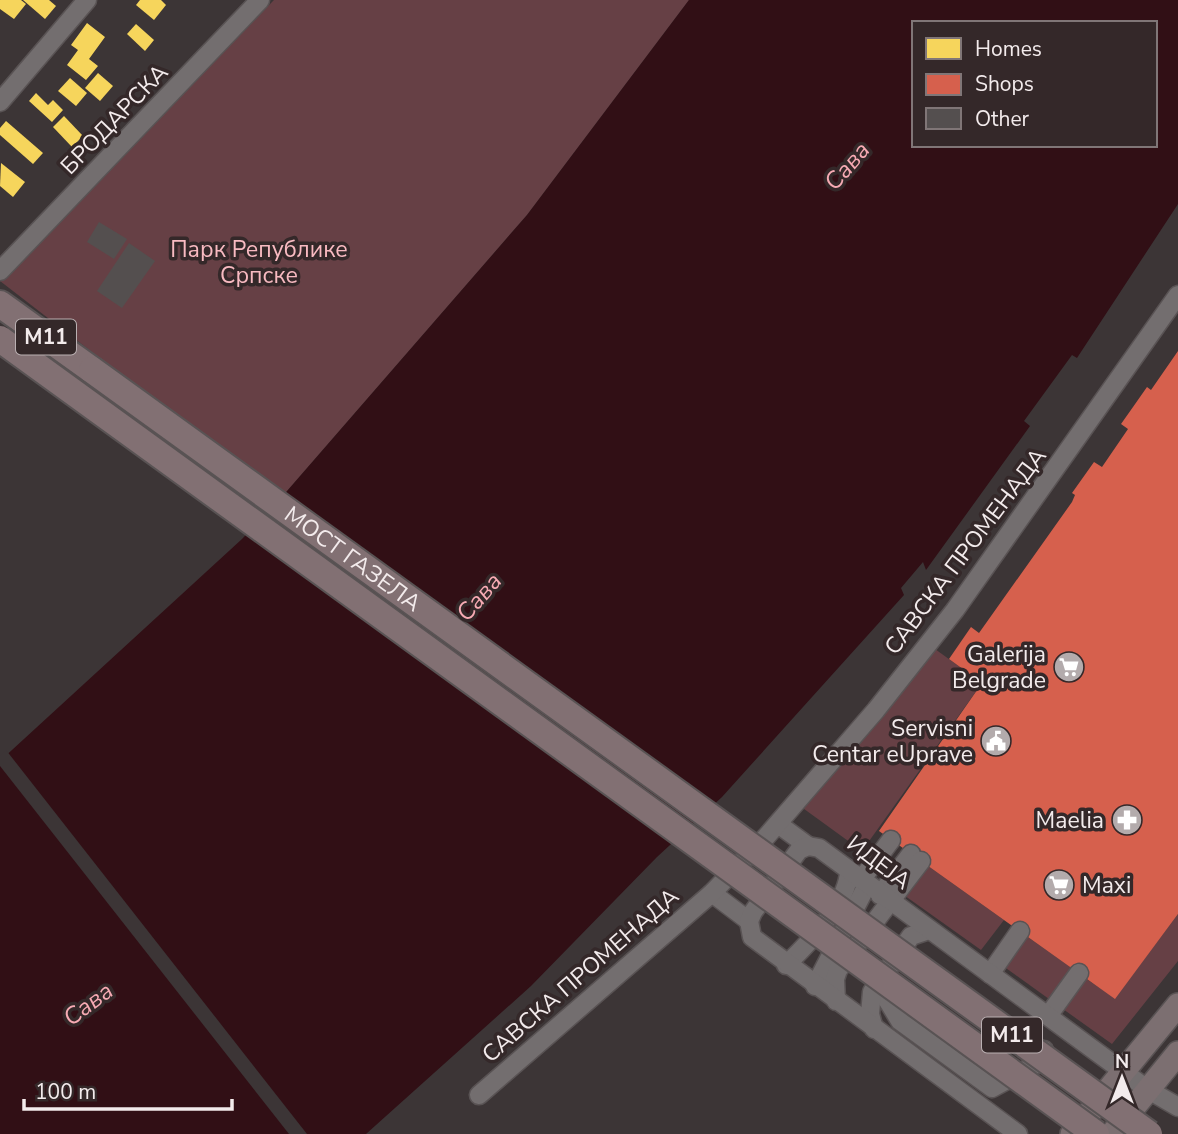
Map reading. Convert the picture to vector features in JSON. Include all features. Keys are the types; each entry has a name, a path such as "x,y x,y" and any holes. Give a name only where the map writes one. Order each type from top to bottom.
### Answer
{"highway":[{"name":"МОСТ ГАЗЕЛА","path":"0,304 1149,1134"},
{"name":"МОСТ ГАЗЕЛА","path":"0,339 856,963 1096,1134"}],"main road":[{"path":"1072,1134 1178,1005"},
{"path":"1112,1134 1178,1053"}],"street":[{"path":"0,102 87,0"},
{"name":"БРОДАРСКА","path":"0,271 260,0"},
{"name":"САВСКА ПРОМЕНАДА","path":"479,1095 712,892 778,824 955,610 1178,295"},
{"path":"778,824 808,846"},
{"name":"ИДЕЈА","path":"749,921 793,855 808,846 819,848 1122,1071 1178,1107"},
{"path":"815,986 870,887 906,850 870,887 835,979 836,1001"},
{"path":"786,965 808,944 845,892 870,887"},
{"name":"САВСКА ПРОМЕНАДА","path":"712,892 749,921"},
{"path":"749,921 752,937 786,965 1018,1134"},
{"path":"985,970 1015,928"},
{"path":"874,1029 870,1000 877,983 911,936 929,930"},
{"path":"901,949 1128,1113"},
{"path":"1048,1016 1079,973"},
{"path":"877,983 900,1021 992,1088 1033,1066 1044,1050"}],"green space":[{"name":"Парк Републике Српске","path":"274,0 689,0 527,215 281,498 0,281"},
{"path":"935,649 982,683 862,851 800,806"},
{"path":"924,863 1004,920 981,950 901,893"},
{"path":"1178,914 1178,961 1112,1044 1063,1009 1085,978 1115,998"},
{"path":"1025,935 1072,968 1049,999 1003,966"}],"water":[{"name":"Сава","path":"689,0 1178,0 1178,204 1077,358 1072,355 1024,421 1030,426 926,570 923,562 901,588 904,595 722,797 657,857 531,986 366,1134 0,1134 0,761 242,539 281,498 527,215"}],"pier":[{"path":"6,750 307,1134 289,1134 0,766 0,756"}],"building: Homes":[{"path":"0,0 21,0 26,4 14,19 0,9"},
{"path":"23,0 49,0 56,6 45,19"},
{"path":"140,0 161,0 166,5 154,20 136,5"},
{"path":"87,23 105,37 89,59 98,66 86,80 67,65 78,50 71,45"},
{"path":"136,24 154,40 145,51 127,34"},
{"path":"98,73 113,86 100,101 85,88"},
{"path":"70,78 87,93 76,106 58,91"},
{"path":"36,93 48,105 53,100 63,110 52,122 29,101"},
{"path":"64,116 83,136 72,147 53,127"},
{"path":"6,121 43,153 33,164 0,135 0,128"},
{"path":"1,163 25,182 13,197 0,186"}],"building: Shops":[{"name":"Galerija Belgrade","path":"1178,351 1178,914 1115,999 879,831 982,683 949,659 971,627 979,633 1072,502 1075,495 1072,493 1094,462 1102,467 1128,429 1121,424 1147,387 1151,390"}],"building: Other":[{"path":"99,222 127,239 114,259 87,242"},
{"path":"129,243 155,261 122,308 97,291"}],"place":[{"name":"Galerija Belgrade","path":"1069,667"},
{"name":"Servisni Centar eUprave","path":"996,741"},
{"name":"Maelia","path":"1127,820"},
{"name":"Maxi","path":"1059,885"}]}
